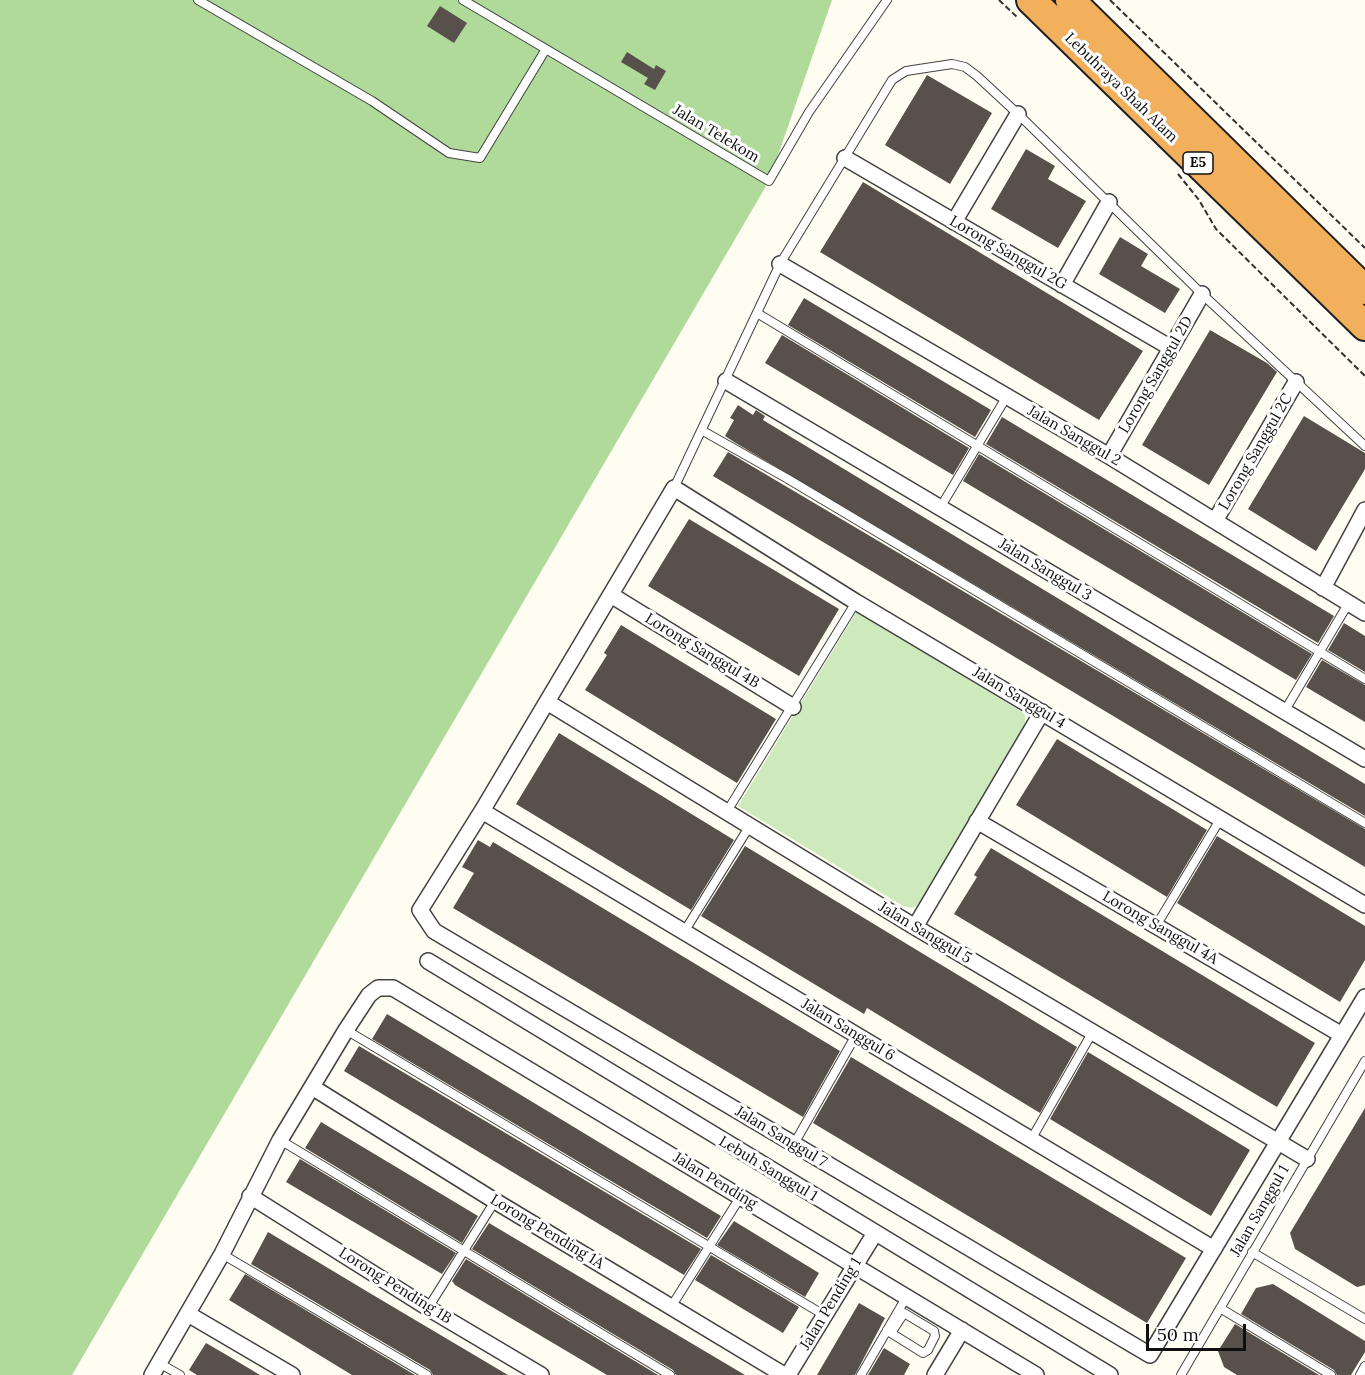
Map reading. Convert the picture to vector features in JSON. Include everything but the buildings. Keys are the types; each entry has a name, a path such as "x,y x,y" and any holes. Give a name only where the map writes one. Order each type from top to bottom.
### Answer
{"highway":[{"name":"Lebuhraya Shah Alam","path":"1070,0 1365,290"},
{"name":"Lebuhraya Shah Alam","path":"1028,12 1365,326"}],"street":[{"path":"954,222 1018,114"},
{"name":"Lorong Sanggul 2G","path":"845,158 1171,348"},
{"path":"1062,285 1109,202"},
{"name":"Jalan Sanggul 2","path":"780,264 1109,456 1365,613"},
{"name":"Lorong Sanggul 2D","path":"1109,456 1202,294"},
{"name":"Jalan Sanggul 3","path":"726,381 1365,759"},
{"name":"Lorong Sanggul 2C","path":"1215,521 1296,382"},
{"path":"482,812 674,488"},
{"name":"Jalan Sanggul 4","path":"674,488 856,602 1365,905"},
{"path":"1323,588 1365,510"},
{"name":"Lorong Sanggul 4B","path":"611,595 793,706"},
{"name":"Jalan Sanggul 5","path":"547,702 915,927 1307,1159"},
{"path":"915,927 1042,712"},
{"name":"Jalan Sanggul 7","path":"482,812 420,910 434,931 1150,1355 1214,1249"},
{"name":"Jalan Sanggul 6","path":"482,812 1032,1138 1214,1249"},
{"name":"Lorong Sanggul 4A","path":"977,821 1342,1035"},
{"name":"Lebuh Sanggul 1","path":"428,961 1110,1375"},
{"name":"Jalan Pending","path":"346,1030 369,995 378,988 393,988 1036,1375"},
{"path":"1214,1249 1365,997"},
{"path":"156,1369 222,1254 280,1140 346,1030"},
{"name":"Lorong Pending 1A","path":"312,1087 495,1201 786,1375"},
{"name":"Lorong Pending 1B","path":"250,1196 428,1308 541,1375"},
{"name":"Jalan Pending 1","path":"786,1375 875,1233"},
{"path":"188,1314 292,1375"},
{"path":"935,1375 962,1330"}],"lane":[{"path":"198,0 372,101 449,153 480,158 546,49"},
{"name":"Jalan Telekom","path":"464,0 769,181 809,112 886,0"},
{"path":"674,488 703,431 780,264 892,80 906,71 952,64 965,67 1018,114 1202,294 1365,446"},
{"path":"757,313 1365,679"},
{"path":"940,508 1007,396"},
{"path":"703,431 788,479 1365,823"},
{"path":"726,813 856,602"},
{"path":"1284,712 1348,604"},
{"path":"1156,926 1221,818"},
{"path":"684,932 749,827"},
{"path":"346,1030 824,1315"},
{"path":"1032,1138 1092,1033"},
{"path":"794,1144 856,1035"},
{"name":"Jalan Sanggul 1","path":"1185,1374 1252,1252 1365,1061"},
{"path":"280,1140 670,1375"},
{"path":"671,1307 741,1196"},
{"path":"428,1308 495,1201"},
{"path":"1252,1252 1365,1319"},
{"path":"222,1254 427,1375"},
{"path":"889,1332 907,1296"},
{"path":"1220,1308 1331,1375"},
{"path":"861,1375 889,1332 904,1312 934,1331 935,1336 928,1350 923,1353 889,1332"},
{"path":"1360,1375 1365,1366"},
{"path":"156,1369 180,1375"}],"path":[{"path":"999,0 1028,12"},
{"path":"1110,0 1365,248"},
{"path":"1175,170 1199,200 1216,229 1365,376"}],"green space":[{"path":"0,0 832,0 769,181 72,1375 0,1375"},
{"path":"857,611 1025,714 1025,727 922,903 912,908 903,906 738,806"}]}
